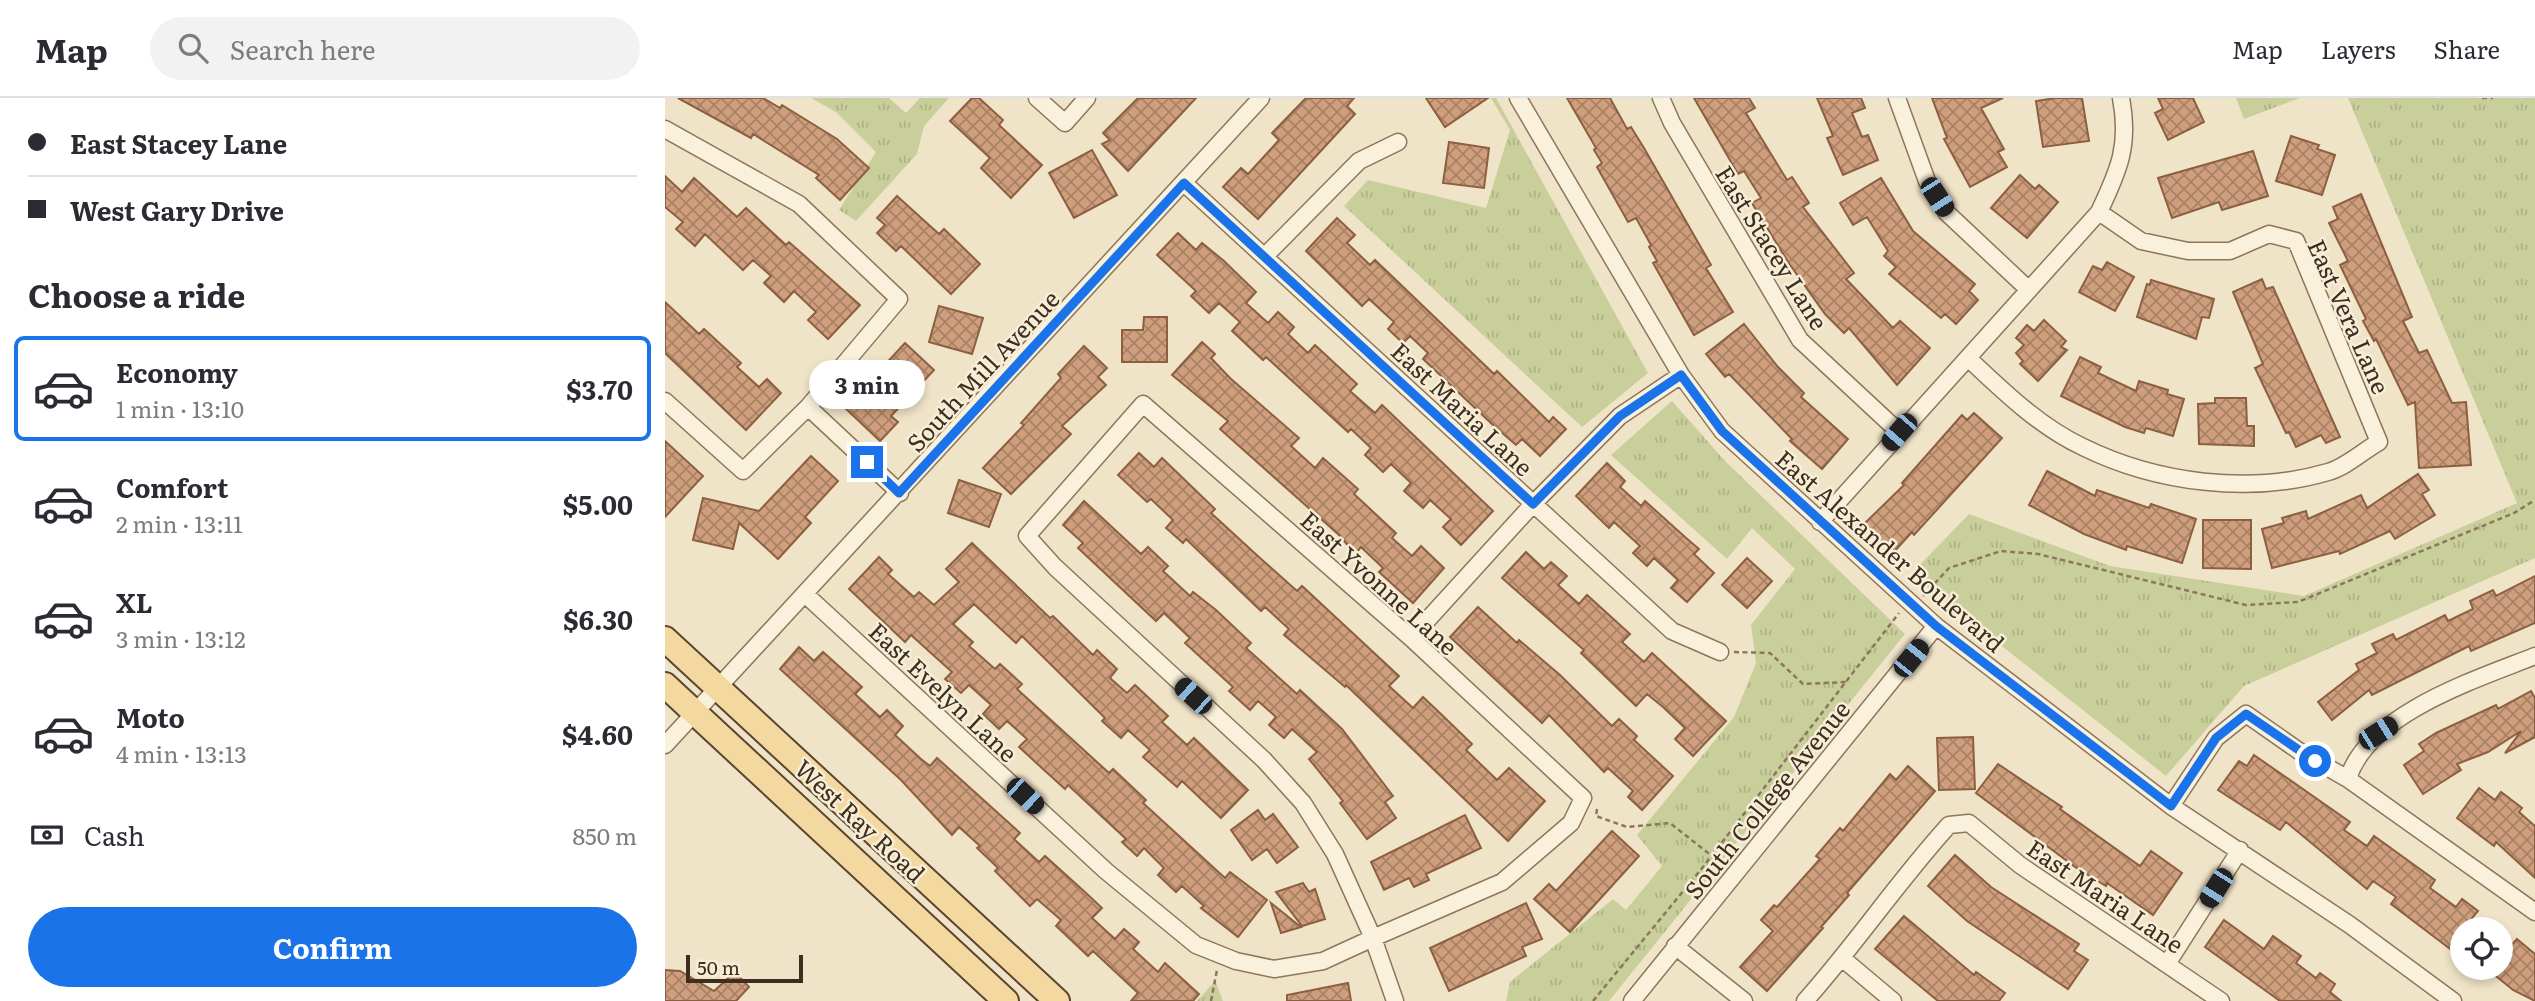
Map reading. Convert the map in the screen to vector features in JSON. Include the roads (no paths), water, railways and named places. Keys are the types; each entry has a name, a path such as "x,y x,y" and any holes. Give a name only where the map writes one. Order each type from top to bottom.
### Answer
{"main road":[{"name":"West Ray Road","path":"665,639 708,702 1006,1001"},
{"name":"West Ray Road","path":"665,685 708,702 1057,1001"}],"street":[{"path":"1037,98 1065,123 1087,98"},
{"name":"South Mill Avenue","path":"665,746 1261,98"},
{"name":"East Alexander Boulevard","path":"1518,98 1681,375 1722,431 1936,626 2171,806 2350,925 2453,1001"},
{"name":"East Stacey Lane","path":"1661,98 1672,123 1800,340 1899,432"},
{"path":"1896,98 1927,181 1947,213 2029,290"},
{"path":"1820,522 2099,212 2120,167 2127,127 2121,98"},
{"path":"665,129 799,204 899,299 808,407 743,471 665,401"},
{"path":"1265,256 1359,161 1398,142"},
{"name":"East Maria Lane","path":"1184,183 1672,631 1720,652"},
{"name":"East Vera Lane","path":"1969,359 2017,404 2083,447 2145,469 2200,482 2274,482 2331,471 2379,442 2295,241 2269,234 2230,251 2188,251 2141,241 2099,212"},
{"path":"1411,638 1533,504 1620,416 1681,375"},
{"name":"East Yvonne Lane","path":"1373,938 1335,854 1303,803 1264,760 1055,567 1027,536 1143,404 1411,638 1583,798"},
{"path":"808,407 899,493"},
{"name":"East Evelyn Lane","path":"806,595 1106,871 1196,945 1220,955 1275,969 1323,961 1502,882 1571,823 1583,798"},
{"name":"South College Avenue","path":"1632,1001 1936,626"},
{"path":"2348,779 2352,764 2378,733 2422,705 2535,656"},
{"path":"2171,806 2216,738 2246,714 2299,751 2348,779 2535,912"},
{"name":"East Maria Lane","path":"1843,959 1920,856 1949,825 1969,823 2020,865 2221,1001"},
{"path":"2167,964 2240,850"},
{"path":"1373,938 1395,1001"},
{"path":"1675,946 1744,1001"},
{"path":"1805,1001 1843,959 1893,1001"}]}
